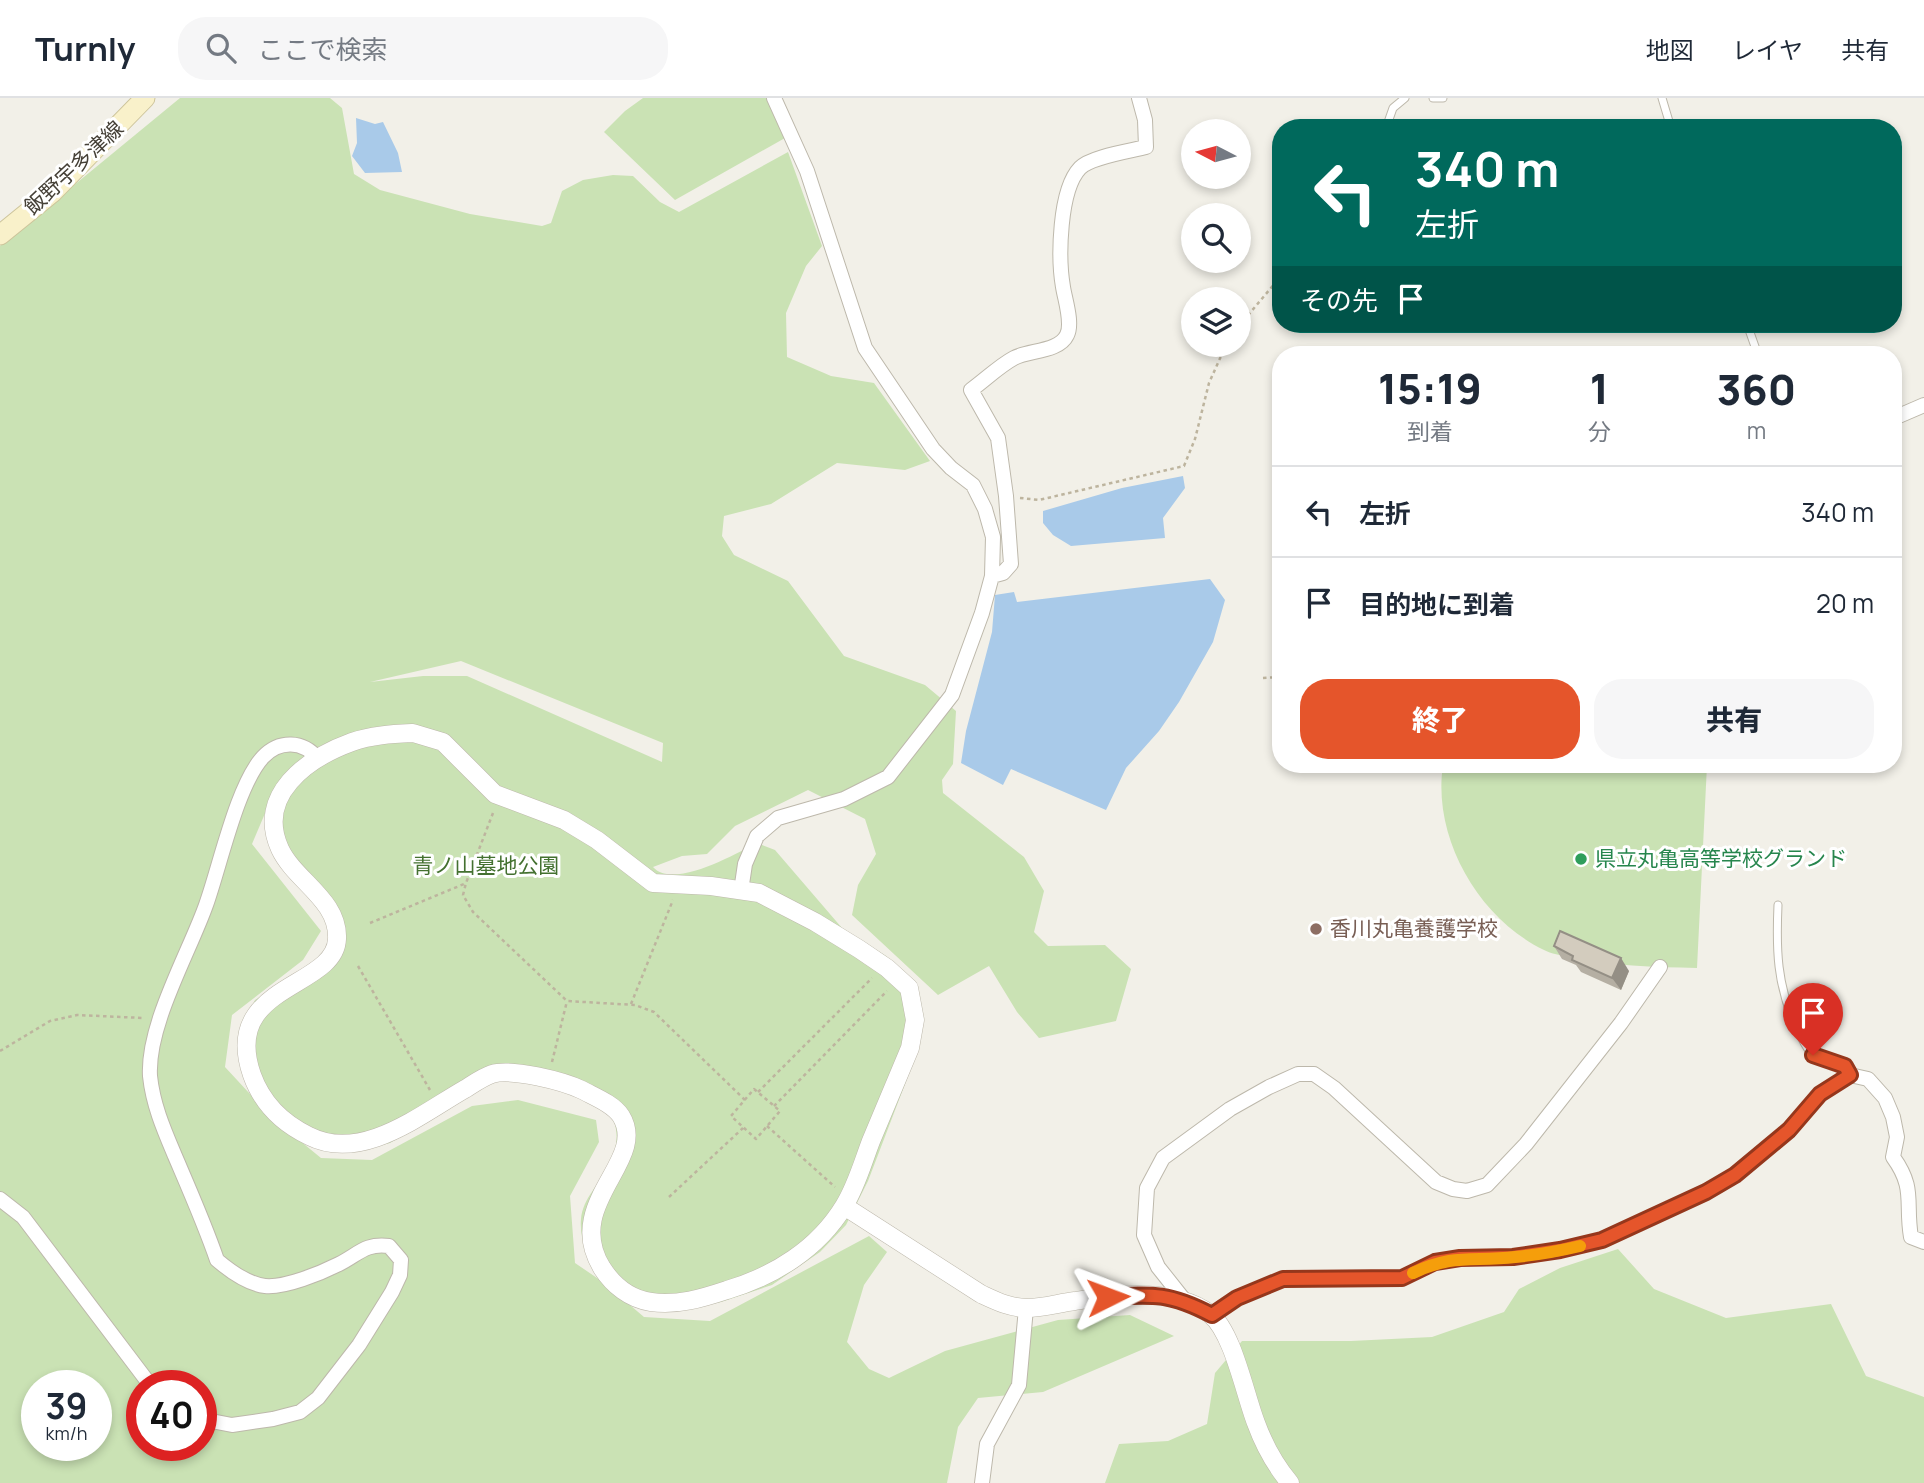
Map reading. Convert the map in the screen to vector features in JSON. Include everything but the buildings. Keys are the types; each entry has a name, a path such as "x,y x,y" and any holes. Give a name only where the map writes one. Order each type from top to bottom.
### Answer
{"main road":[{"name":"飯野宇多津線","path":"0,235 53,192 145,98"}],"street":[{"path":"741,891 745,864 757,835 778,818 844,799 888,777 951,695 982,613 992,576 993,537 985,509 973,485 933,449 865,348 807,172 774,98"},
{"path":"992,576 1003,573 1011,564 1006,496 998,438 971,390 1015,357 1059,344 1067,335 1069,325 1061,274 1063,207 1069,186 1081,166 1146,147 1145,120 1139,98"},
{"path":"1902,415 1924,405"},
{"path":"413,733 443,742 495,794 564,820 597,840 653,883 679,884 759,893 815,922 883,966 909,988 915,1020 910,1048 846,1202 814,1243 793,1260 751,1283 693,1301 652,1302 626,1293 608,1278 595,1257 590,1238 590,1222 595,1207 622,1157 625,1134 622,1118 611,1106 577,1087 513,1071 490,1074 389,1133 362,1142 336,1144 312,1138 276,1114 254,1079 247,1057 251,1021 278,993 334,955 338,938 334,915 281,851 274,828 276,807 282,790 300,770 353,741 387,734 413,733"},
{"path":"217,1422 232,1425 273,1419 300,1412 318,1398 359,1345 400,1275 401,1260 389,1246 374,1244 303,1280 265,1286 232,1273 217,1260 156,1109 150,1074 160,1019 205,907 247,780 264,756 282,744 300,745 313,752 318,759"},
{"path":"1185,1301 1158,1267 1144,1235 1147,1188 1163,1158 1191,1136 1230,1109 1269,1087 1298,1074 1314,1074 1334,1088 1436,1182 1467,1191 1487,1185 1558,1104 1621,1023 1660,967"},
{"path":"1212,1315 1237,1298 1283,1279 1402,1278 1435,1262 1460,1258 1513,1257 1602,1240 1706,1192 1735,1175 1789,1130 1820,1094 1850,1075 1868,1079 1885,1098 1897,1137 1893,1157 1904,1172 1910,1189 1911,1237 1924,1242"},
{"path":"0,1199 23,1217 139,1370"},
{"path":"846,1202 981,1294 1002,1304 1026,1308 1084,1299 1162,1296 1185,1301 1212,1315 1228,1339 1256,1424 1274,1464 1290,1483"},
{"path":"982,1483 987,1444 1019,1385 1026,1308"}],"lane":[{"path":"1389,119 1393,108 1405,98"},
{"path":"1433,98 1443,98"},
{"path":"1662,98 1668,119"},
{"path":"1778,905 1778,972 1788,1008 1803,1041 1813,1055 1845,1066 1850,1075"}],"path":[{"path":"1251,312 1272,287"},
{"path":"1006,496 1039,500 1184,466 1195,439 1209,383 1221,357"},
{"path":"1263,678 1272,678"},
{"path":"500,797 463,895 473,912 567,1001 631,1004 654,1012 745,1100"},
{"path":"370,923 466,883"},
{"path":"631,1004 679,884"},
{"path":"358,965 438,1104"},
{"path":"758,1093 883,966"},
{"path":"774,1106 898,979"},
{"path":"547,1080 567,1001"},
{"path":"0,1051 50,1021 77,1015 160,1019"},
{"path":"754,1089 758,1093 780,1111 756,1139 730,1116 754,1089"},
{"path":"767,1126 846,1202"},
{"path":"669,1197 743,1127"}],"green space":[{"name":"青ノ山墓地公園","path":"180,98 330,98 342,108 354,174 380,190 470,214 542,226 551,223 562,191 583,180 613,175 633,176 660,202 679,212 788,152 822,246 806,266 786,313 787,357 831,376 874,383 930,461 905,470 837,463 771,504 724,516 722,536 734,555 788,581 844,656 925,685 956,711 953,764 942,780 943,793 1024,857 1044,891 1034,932 1048,946 1105,945 1131,969 1116,1021 1039,1038 1017,1012 989,966 938,995 852,915 858,885 876,854 865,819 808,790 735,826 707,854 682,856 653,867 662,873 675,874 704,868 757,843 775,850 842,928 886,956 906,974 918,996 918,1050 868,1181 846,1225 820,1252 772,1285 721,1302 689,1309 624,1300 644,1317 710,1321 869,1236 887,1252 864,1285 847,1342 869,1369 889,1378 945,1351 1058,1320 1130,1315 1174,1336 1043,1392 978,1398 958,1427 947,1483 0,1483 0,246","holes":["461,661 663,743 662,762 467,676 423,676 370,682","266,811 331,929 330,946 319,960 255,1000 239,1031 237,1048 247,1081 264,1109 225,1067 232,1015 303,960 321,931 252,844","505,1078 573,1094 598,1105 612,1117 617,1139 614,1154 588,1198 581,1219 583,1243 600,1280 575,1263 570,1196 599,1142 596,1120 518,1100 472,1106 372,1160 321,1158 299,1140 323,1149 357,1151 390,1143 478,1087"]},
{"path":"643,98 767,98 785,138 675,200 604,132"},
{"name":"県立丸亀高等学校グランド","path":"1442,773 1707,773 1697,968 1633,966 1585,960 1550,953 1520,936 1499,918 1465,873 1445,820 1441,792"},
{"path":"1618,1249 1654,1289 1726,1318 1831,1304 1866,1376 1924,1397 1924,1483 1105,1483 1119,1444 1168,1441 1207,1424 1215,1373 1242,1341 1351,1341 1432,1337 1504,1312 1519,1289 1560,1268"}],"water":[{"path":"356,118 375,124 383,122 398,153 402,172 365,173 352,156 357,143"},
{"path":"1183,476 1185,488 1163,518 1165,538 1071,546 1053,535 1043,523 1043,511 1122,488"},
{"path":"1210,579 1225,600 1213,642 1159,731 1126,768 1106,810 1011,769 1003,785 961,763 966,731 992,632 995,595 1014,592 1017,602"}],"slow traffic":[{"path":"1413,1273 1435,1262 1460,1258 1513,1257 1580,1246"}],"place":[{"name":"県立丸亀高等学校グランド","path":"1581,859"},
{"name":"香川丸亀養護学校","path":"1316,929"}],"route":[{"path":"1108,1297 1162,1296 1185,1301 1212,1315 1237,1298 1283,1279 1402,1278 1435,1262 1460,1258 1513,1257 1602,1240 1656,1213 1680,1205 1735,1175 1789,1130 1820,1094 1850,1075 1845,1066 1813,1055"}]}
